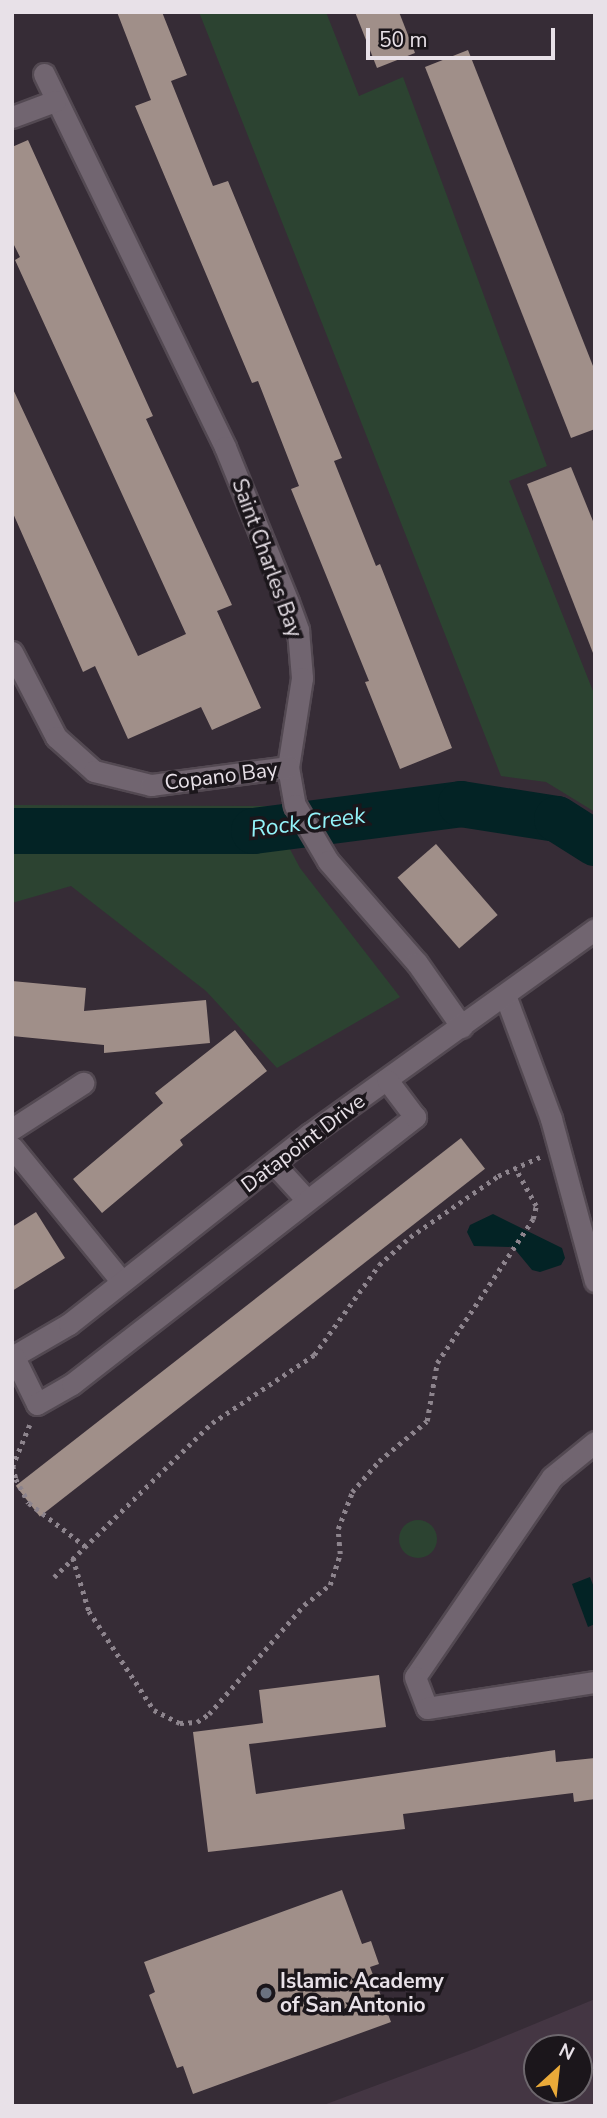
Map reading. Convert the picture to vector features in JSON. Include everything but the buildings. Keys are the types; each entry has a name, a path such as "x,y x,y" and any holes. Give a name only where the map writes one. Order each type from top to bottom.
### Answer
{"street":[{"name":"Saint Charles Bay","path":"44,74 225,447 298,630 302,678 288,767 295,805 314,840 417,963 461,1027"},
{"path":"12,117 55,101"},
{"name":"Copano Bay","path":"12,652 56,737 94,771 151,785 288,767"},
{"name":"Datapoint Drive","path":"13,1357 69,1324 274,1164 595,929"},
{"path":"505,995 559,1148 595,1281"},
{"path":"13,1357 37,1404 72,1384 305,1198 415,1116 387,1080"},
{"path":"12,1129 83,1083"},
{"path":"12,1147 122,1282"},
{"path":"274,1164 305,1198"},
{"path":"595,1442 552,1477 415,1677 427,1709 595,1682"}],"path":[{"path":"54,1577 212,1423 314,1355 379,1265 410,1237 515,1168 559,1148"},
{"path":"73,1558 89,1611 154,1710 180,1723 197,1722 209,1714 304,1605 330,1585 340,1554 338,1530 352,1492 379,1461 428,1422 437,1363 514,1252 529,1226 536,1206 515,1168"},
{"path":"37,1404 15,1460 16,1479 29,1503 85,1546"}],"shaded area":[{"path":"199,12 326,12 359,96 403,77 547,466 509,481 595,696 595,812 546,782 501,776"},
{"path":"12,805 267,806 300,868 400,997 277,1068 206,991 71,886 12,903"},
{"path":"493,1214 562,1248 565,1258 561,1265 540,1272 532,1270 513,1247 474,1246 467,1232 470,1225"},
{"path":"418,1520 431,1526 437,1539 431,1552 418,1558 405,1552 399,1539 405,1526"},
{"path":"590,1577 595,1590 595,1624 588,1627 572,1584"},
{"path":"595,1999 595,2106 321,2106 474,2049"}],"waterway":[{"name":"Rock Creek","path":"12,831 254,831 461,804 557,819 595,843"}],"place":[{"name":"Islamic Academy of San Antonio","path":"266,1993"}]}
